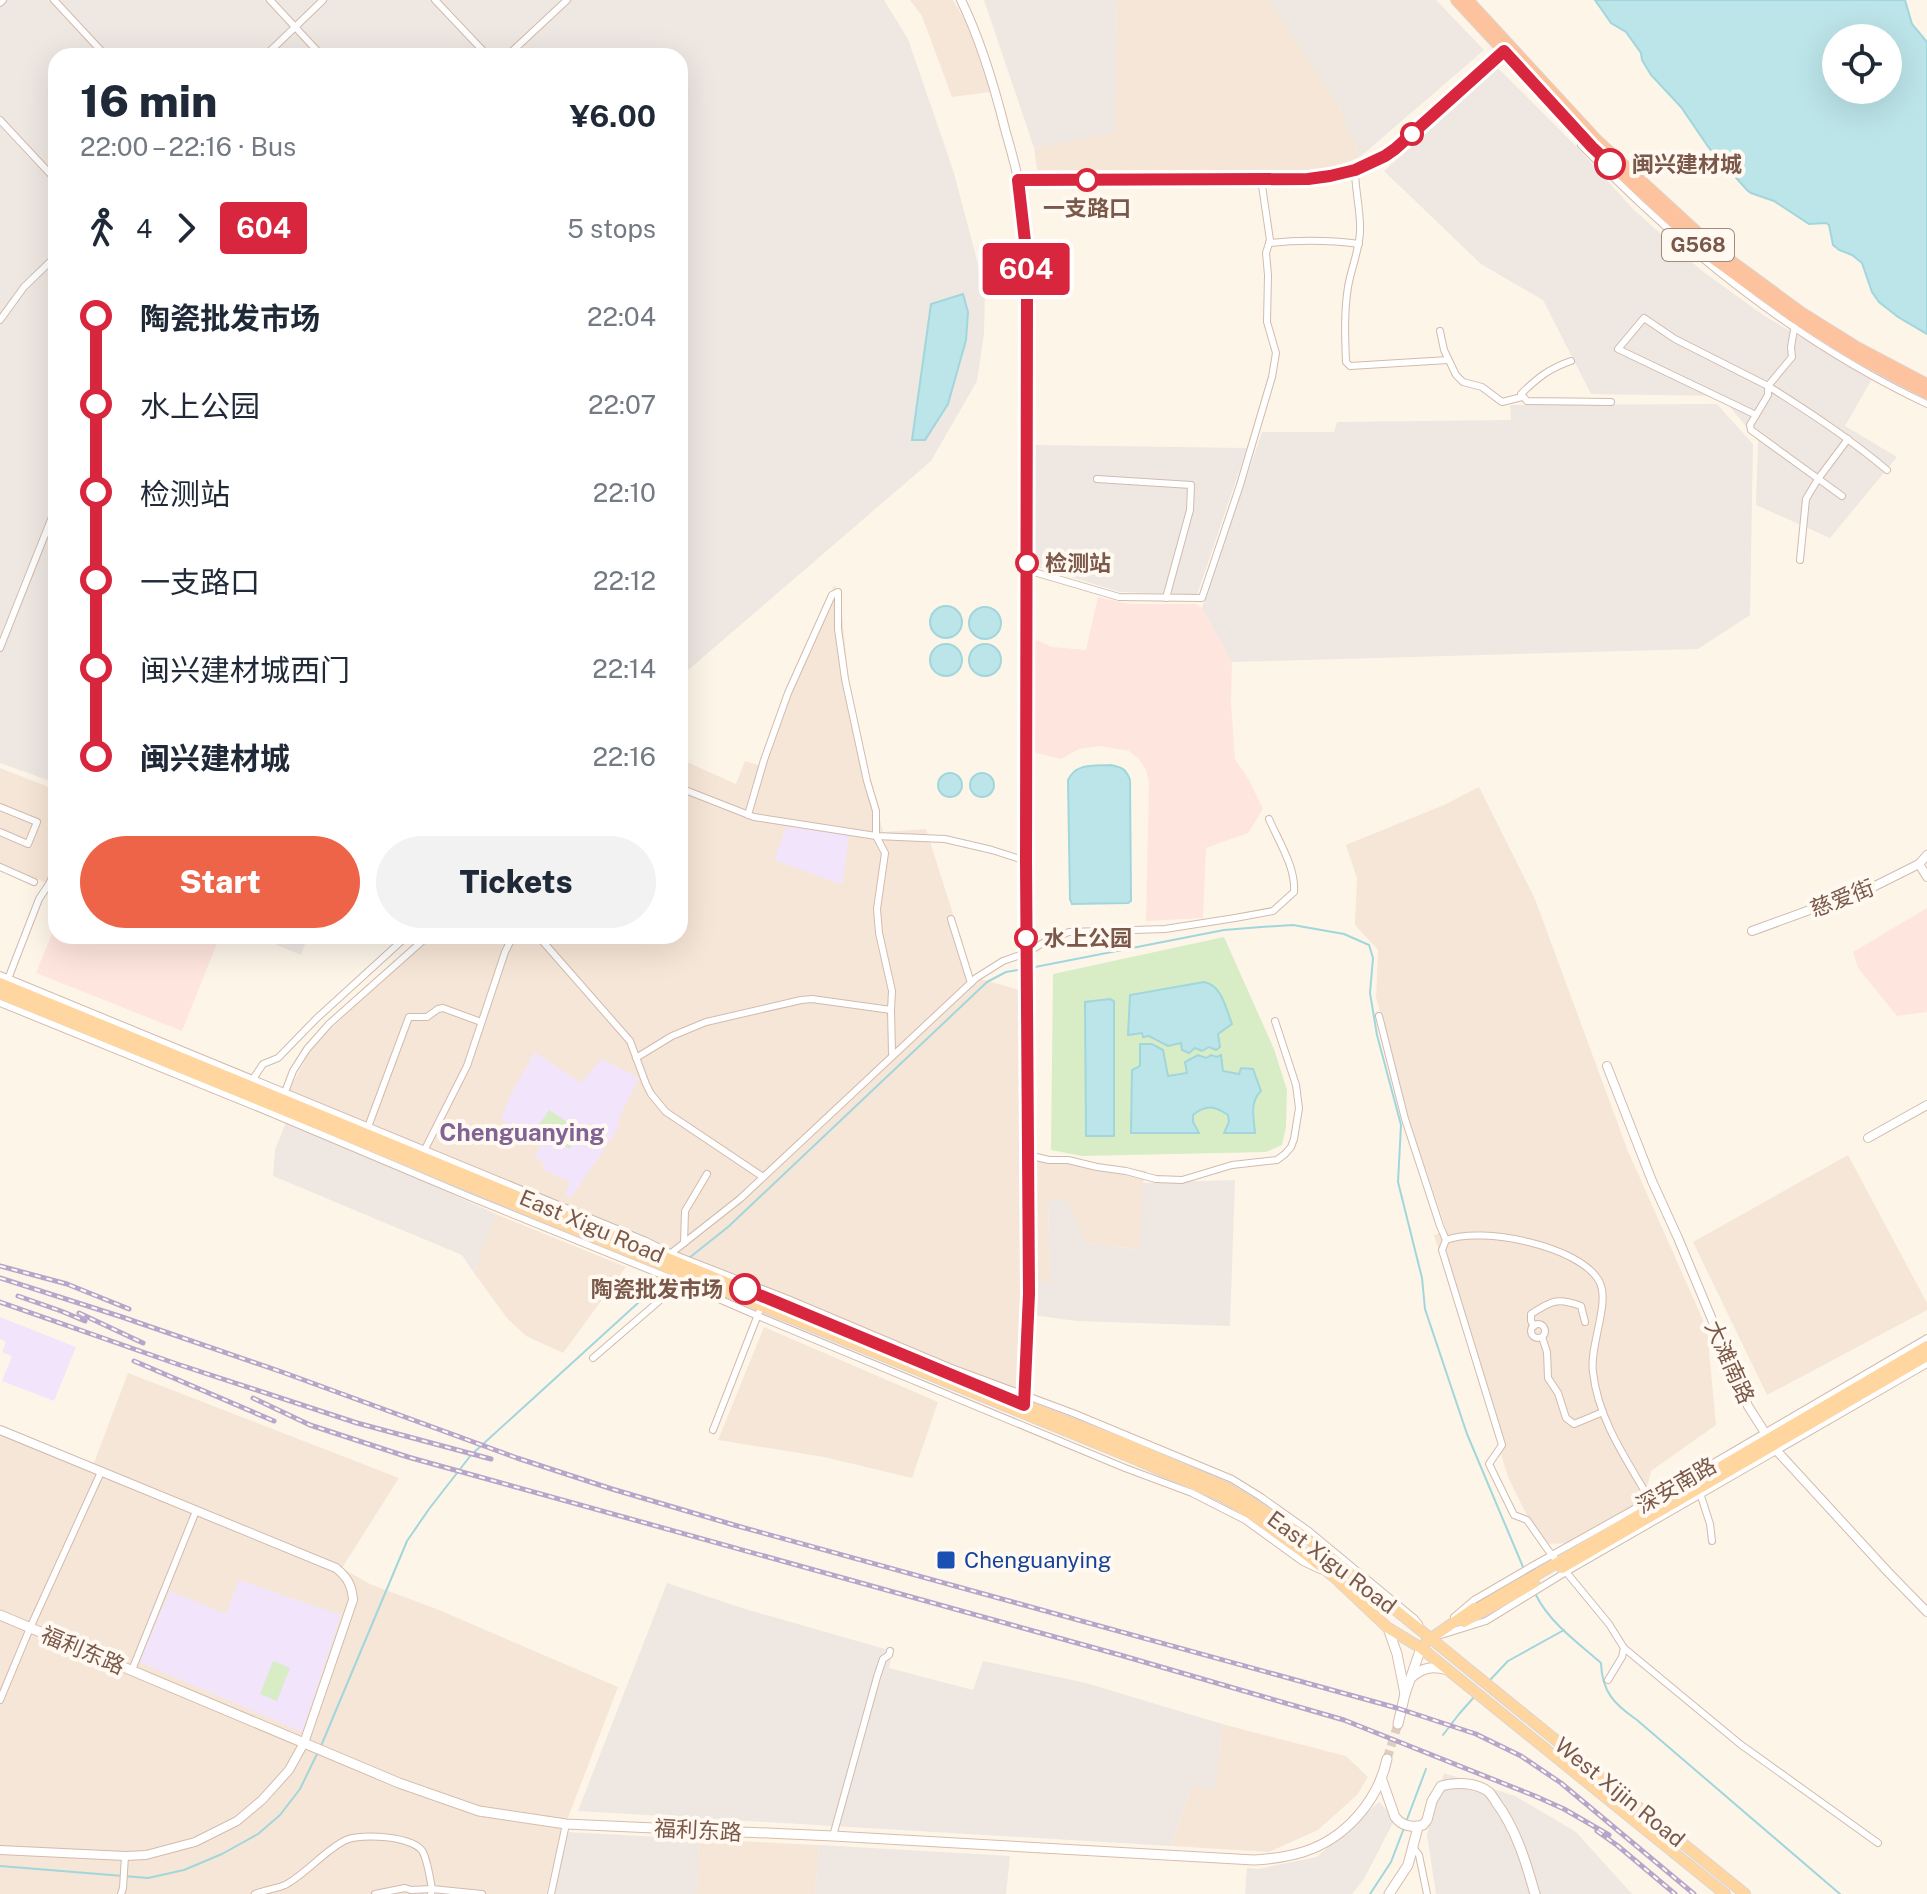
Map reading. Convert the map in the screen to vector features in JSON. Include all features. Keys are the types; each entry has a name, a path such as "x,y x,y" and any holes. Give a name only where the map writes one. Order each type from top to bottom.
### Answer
{"highway":[{"name":"G568","path":"1456,0 1505,46"},
{"name":"G568","path":"1468,0 1592,147 1712,258 1852,354 1927,394"},
{"name":"G568","path":"1797,319 1927,384"}],"main road":[{"name":"East Xigu Road","path":"3,983 422,1153 666,1261 761,1307 846,1336 1223,1497 1264,1523 1334,1577 1388,1628 1421,1648 1486,1700"},
{"name":"East Xigu Road","path":"3,983 666,1261"},
{"name":"深安南路","path":"1560,1564 1699,1492 1771,1442 1927,1346"},
{"name":"深安南路","path":"1430,1638 1927,1356"},
{"name":"East Xigu Road","path":"1022,1409 1131,1446 1227,1488 1306,1537 1495,1691"},
{"name":"福利东路","path":"0,1615 399,1783 479,1811 566,1824 1254,1860 1282,1858 1324,1844 1346,1828 1365,1808 1382,1780 1387,1759"},
{"path":"1388,1628 1405,1694"},
{"path":"1398,1724 1421,1648 1430,1638"},
{"path":"1412,1677 1428,1667 1438,1667 1452,1673"},
{"name":"West Xijin Road","path":"1495,1691 1745,1894"},
{"name":"West Xijin Road","path":"1486,1700 1725,1894"},
{"path":"1382,1780 1398,1821 1413,1827 1423,1825 1427,1820 1432,1801 1441,1786 1452,1783 1473,1785 1489,1792 1505,1814 1522,1851 1535,1894"},
{"path":"1389,1894 1408,1865 1413,1827"}],"street":[{"path":"54,0 99,48"},
{"path":"270,0 315,48"},
{"path":"274,48 323,0"},
{"path":"435,0 480,48"},
{"path":"516,48 567,0"},
{"path":"961,0 991,76 1018,177 1026,250 1029,1294 1022,1409"},
{"path":"1018,177 1308,173 1353,165 1392,145 1505,46"},
{"path":"1018,177 1319,178 1355,170 1395,149 1505,46"},
{"path":"0,120 48,171"},
{"path":"1581,145 1630,196 1741,290 1797,319 1841,358 1927,404"},
{"path":"1355,170 1355,193 1360,212 1359,244 1347,292 1346,362 1350,366 1448,360"},
{"path":"1027,570 1119,597 1202,598 1240,485 1272,377 1276,353 1267,322 1266,253 1269,243 1261,179"},
{"path":"1269,243 1292,240 1359,244"},
{"path":"0,320 19,292 48,264"},
{"path":"1756,415 1618,349 1644,318 1675,339 1768,386 1808,411 1887,470"},
{"path":"1797,319 1792,357 1768,386 1768,395 1750,425 1751,430 1842,496"},
{"path":"1440,331 1448,360 1463,382 1482,387 1502,402 1522,397"},
{"path":"1522,397 1521,394 1542,374 1571,361"},
{"path":"1522,397 1527,401 1611,402"},
{"path":"1800,560 1806,499 1848,439"},
{"path":"1097,479 1191,485 1190,510 1166,598"},
{"path":"0,648 48,528"},
{"path":"748,815 788,693 832,595 838,592 838,629 845,679 876,811 876,836 885,853 877,909 892,991 892,1053"},
{"path":"688,791 748,815 781,822 876,836 945,839 1026,861"},
{"path":"0,807 37,822 28,844 0,832"},
{"path":"666,1261 741,1198 971,983 1003,961 1026,955 1048,940 1069,932 1165,929 1273,911 1294,892 1295,882 1269,819"},
{"name":"慈爱街","path":"1752,931 1873,887 1919,864 1927,855"},
{"path":"1919,864 1927,877"},
{"path":"0,867 34,882"},
{"path":"3,983 39,899 48,886"},
{"path":"951,919 971,983"},
{"path":"252,1082 263,1064 278,1058 398,944"},
{"path":"419,944 329,1024 293,1071 284,1095 368,1127 422,1153 467,1066 509,944"},
{"path":"545,944 630,1041 651,1094 666,1112 763,1177"},
{"path":"636,1058 672,1036 706,1022 801,1000 891,1010"},
{"path":"0,1003 666,1261 689,1274 788,1299 949,1367 1022,1409"},
{"path":"368,1127 409,1017 427,1017 443,1008 481,1022"},
{"path":"1379,1016 1405,1119 1446,1240 1442,1250 1502,1445 1489,1464 1514,1515 1527,1520 1609,1624 1624,1648 1740,1744 1878,1843"},
{"path":"1028,1155 1068,1160 1156,1179 1182,1180 1232,1165 1277,1160 1291,1147 1299,1108 1296,1085 1275,1021"},
{"name":"大滩南路","path":"1607,1066 1652,1181 1748,1406 1771,1442 1927,1612"},
{"path":"1868,1138 1927,1105"},
{"path":"684,1243 685,1211 707,1174"},
{"path":"1446,1240 1471,1235 1529,1241 1571,1258 1599,1279 1603,1300 1592,1362 1593,1374 1607,1425 1650,1500"},
{"path":"593,1358 689,1274"},
{"path":"1585,1322 1581,1306 1571,1302 1551,1301 1531,1314 1534,1326 1539,1324 1544,1327 1542,1337 1547,1352 1548,1378 1558,1393 1566,1418 1574,1424 1603,1412"},
{"path":"713,1430 761,1307 1022,1409"},
{"name":"深安南路","path":"1771,1442 1927,1338"},
{"name":"深安南路","path":"1480,1610 1560,1564 1650,1500 1927,1364"},
{"path":"0,1430 336,1568 345,1575 352,1588 353,1600 306,1744 289,1770 262,1800 237,1821 195,1842 146,1855 0,1850"},
{"path":"0,1700 101,1472"},
{"path":"1699,1492 1710,1524 1712,1541"},
{"path":"132,1670 196,1511"},
{"path":"1608,1680 1624,1648"},
{"path":"833,1836 877,1677 883,1659 890,1651"},
{"path":"551,1894 566,1824"},
{"path":"255,1894 286,1884 345,1840 371,1837 415,1844 422,1851 432,1892"},
{"path":"1412,1846 1419,1855 1427,1894"},
{"path":"121,1894 125,1856"},
{"path":"375,1894 401,1888 482,1894"}],"shaded area":[{"path":"0,0 884,0 908,39 954,173 985,291 984,334 977,381 931,461 688,670 688,48 48,48 48,780 0,763"},
{"path":"910,0 953,0 967,24 991,92 952,97 922,16"},
{"path":"984,0 1117,0 1115,132 1034,148"},
{"path":"1117,0 1269,0 1338,104 1360,157 1328,170 1037,170 1034,148 1114,132"},
{"path":"1269,0 1436,0 1484,50 1360,157 1338,104"},
{"path":"1498,68 1633,209 1701,270 1763,315 1872,379 1845,426 1897,457 1830,538 1756,505 1758,441 1721,396 1591,394 1543,300 1481,264 1384,171"},
{"path":"1717,404 1753,444 1750,615 1698,649 1232,662 1202,608 1262,432 1334,432 1337,422 1511,420 1510,405"},
{"path":"1035,445 1247,448 1197,595 1120,592 1034,566"},
{"path":"834,585 840,592 850,697 883,832 926,829 973,977 1023,991 1020,1392 709,1267 289,1090 313,1045 422,944 688,944 688,763 736,784 745,761 761,766"},
{"path":"1098,597 1129,604 1196,604 1202,608 1232,662 1235,759 1263,809 1248,833 1206,848 1203,918 1146,921 1149,783 1139,759 1129,751 1099,746 1079,749 1061,759 1032,752 1030,637 1052,647 1086,650"},
{"path":"0,768 48,787 48,884 0,864"},
{"path":"1479,787 1535,899 1628,1151 1707,1329 1716,1425 1651,1471 1643,1504 1573,1543 1541,1544 1508,1477 1434,1235 1447,1232 1407,1114 1376,997 1378,950 1355,925 1357,878 1346,845"},
{"path":"786,827 849,834 842,885 774,860"},
{"path":"1927,908 1927,1012 1897,1016 1858,968 1853,952"},
{"path":"48,944 217,944 182,1031 36,973"},
{"path":"275,944 305,944 301,955"},
{"path":"535,1052 581,1083 602,1059 639,1078 617,1122 621,1124 571,1198 565,1195 570,1182 542,1169 544,1164 535,1157 541,1144 501,1120 509,1098"},
{"path":"287,1120 496,1214 474,1273 462,1255 273,1176 275,1150"},
{"path":"1031,1155 1147,1171 1143,1183 1141,1249 1087,1244 1067,1200 1048,1200 1050,1283 1033,1283"},
{"path":"1848,1155 1927,1303 1927,1310 1767,1395 1693,1242"},
{"path":"1235,1180 1230,1326 1076,1321 1033,1315 1033,1283 1050,1282 1048,1199 1067,1199 1087,1244 1140,1249 1143,1183"},
{"path":"496,1214 626,1267 563,1353 526,1336 507,1318 474,1273"},
{"path":"0,1317 76,1347 54,1401 2,1381 12,1356 2,1352 6,1342 0,1339"},
{"path":"764,1327 938,1402 912,1478 824,1457 718,1440"},
{"path":"128,1373 399,1478 342,1568 370,1584 439,1610 618,1687 566,1823 546,1894 0,1894 0,1430 92,1468"},
{"path":"239,1580 341,1615 302,1732 139,1662 170,1591 226,1614"},
{"path":"667,1583 892,1651 889,1668 973,1690 983,1661 1086,1683 1222,1724 1215,1790 1191,1786 1171,1846 578,1811"},
{"path":"1222,1724 1346,1756 1368,1777 1357,1795 1318,1830 1269,1852 1171,1846 1191,1786 1215,1789"},
{"path":"1444,1773 1515,1796 1576,1832 1632,1894 1436,1894 1427,1835"},
{"path":"1379,1802 1395,1819 1364,1879 1352,1894 1245,1894 1247,1868 1258,1869 1317,1857"},
{"path":"566,1832 699,1839 697,1894 554,1894"},
{"path":"699,1839 819,1845 815,1894 697,1894"},
{"path":"819,1845 1010,1856 1006,1894 815,1894"}],"green space":[{"name":"水上公园","path":"1224,937 1274,1049 1287,1090 1282,1145 1266,1152 1082,1156 1051,1150 1053,974"},
{"path":"549,1110 581,1131 569,1149 537,1128"},
{"path":"273,1661 290,1668 277,1701 260,1694"}],"water":[{"path":"1595,0 1905,0 1912,24 1927,42 1927,334 1879,302 1872,292 1862,263 1833,245 1829,225 1809,224 1774,201 1747,190 1709,148 1681,107 1651,75 1641,53 1626,32 1611,23"},
{"path":"963,294 968,312 966,340 948,404 925,440 912,440 931,304"},
{"path":"946,606 957,611 962,622 957,633 946,638 935,633 930,622 935,611"},
{"path":"985,607 996,612 1001,623 996,634 985,639 974,634 969,623 974,612"},
{"path":"946,644 957,649 962,660 957,671 946,676 935,671 930,660 935,649"},
{"path":"985,644 996,649 1001,660 996,671 985,676 974,671 969,660 974,649"},
{"path":"1110,765 1123,769 1130,780 1131,901 1072,904 1068,780 1080,768"},
{"path":"950,773 961,780 962,785 955,796 950,797 939,790 938,785 945,774"},
{"path":"982,773 993,780 994,785 987,796 982,797 971,790 970,785 977,774"},
{"path":"1204,982 1219,993 1232,1024 1218,1034 1220,1047 1216,1050 1195,1048 1189,1053 1182,1050 1181,1043 1168,1046 1149,1036 1143,1037 1142,1033 1128,1035 1130,995"},
{"path":"1114,1001 1114,1136 1086,1136 1085,1002"},
{"path":"1140,1044 1152,1044 1163,1050 1168,1076 1187,1073 1185,1062 1198,1055 1206,1058 1221,1055 1223,1071 1239,1074 1241,1068 1253,1069 1261,1091 1254,1105 1255,1133 1224,1133 1229,1122 1228,1115 1210,1108 1193,1115 1199,1133 1131,1133 1132,1070 1140,1066"}],"waterway":[{"path":"1030,968 1224,930 1261,927 1293,925 1344,934 1369,945 1373,958 1370,993 1377,1035 1401,1125 1398,1182 1422,1278 1425,1309 1467,1434 1523,1567"},
{"path":"689,1258 728,1227 987,982 1006,972 1024,969"},
{"path":"321,1746 407,1541 429,1509 471,1455 672,1272"},
{"path":"1536,1595 1556,1623 1601,1663 1604,1682 1616,1703 1840,1894"},
{"path":"1490,1680 1508,1661 1564,1630"},
{"path":"1443,1735 1475,1696"},
{"path":"0,1866 148,1878 184,1870 258,1834 280,1815 300,1789 318,1752"},
{"path":"1406,1822 1426,1769"},
{"path":"1370,1894 1391,1862 1404,1828"}],"tunnel":[{"path":"1387,1759 1398,1724"}],"railway":[{"path":"0,1266 67,1284 129,1309"},
{"path":"0,1278 282,1372 517,1458 612,1489 1397,1708 1476,1734 1521,1756 1561,1783 1694,1894"},
{"path":"18,1296 85,1321"},
{"path":"0,1302 357,1423 491,1459"},
{"path":"79,1313 143,1343"},
{"path":"134,1361 274,1421"},
{"path":"253,1398 310,1425 408,1457 1344,1720 1535,1796 1609,1835"},
{"path":"1597,1831 1675,1894"}],"bus line":[{"name":"604","path":"745,1289 1024,1405 1029,1294 1027,288 1018,180 1308,179 1355,170 1395,149 1504,51 1610,164"}],"place":[{"name":"闽兴建材城","path":"1610,164"},
{"name":"一支路口","path":"1087,180"},
{"name":"检测站","path":"1027,563"},
{"name":"水上公园","path":"1026,938"},
{"name":"陶瓷批发市场","path":"745,1289"},
{"name":"Chenguanying","path":"946,1560"}],"district":[{"name":"Chenguanying","path":"522,1132"}]}
